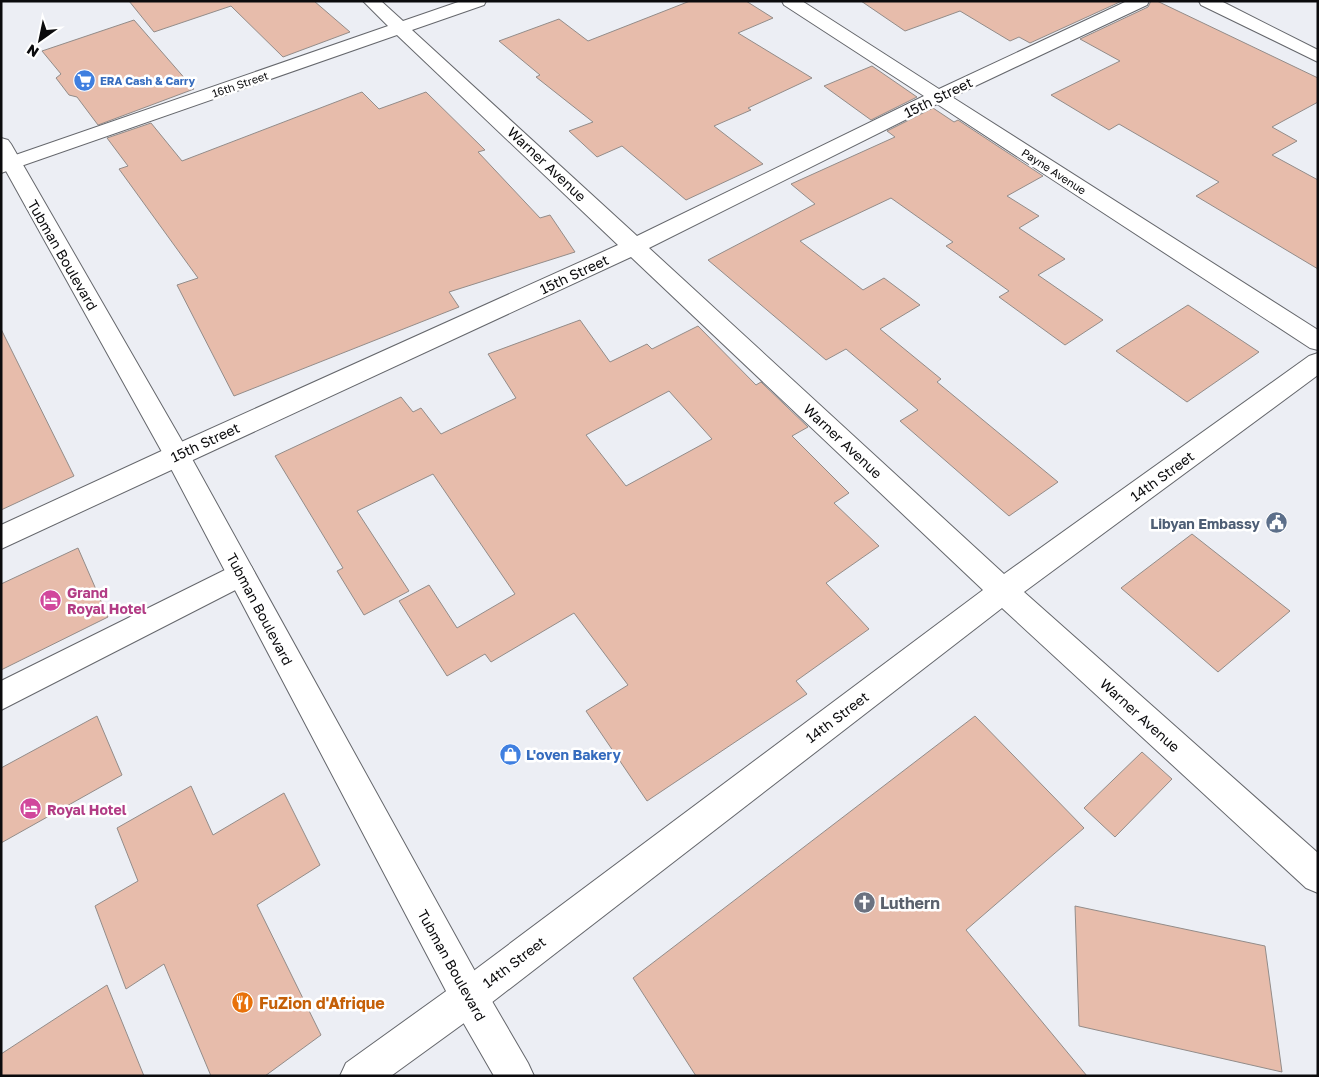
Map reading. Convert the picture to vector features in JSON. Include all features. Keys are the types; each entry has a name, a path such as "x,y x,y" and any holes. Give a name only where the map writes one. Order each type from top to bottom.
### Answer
{"main road":[{"name":"Warner Avenue","path":"371,1 1003,591 1318,876"},
{"name":"16th Street","path":"5,158 478,1"},
{"name":"Payne Avenue","path":"790,1 1318,342"},
{"name":"15th Street","path":"1,538 177,455 635,246 939,96 1141,1"},
{"path":"1207,1 1318,57"},
{"name":"Tubman Boulevard","path":"5,158 177,455 469,997 515,1076"},
{"name":"14th Street","path":"359,1076 469,997 1003,591 1318,362"},
{"path":"1,696 241,574"}],"building":[{"path":"129,1 314,1 350,32 283,57 231,6 154,32"},
{"path":"690,1 746,1 773,18 738,33 812,78 748,108 751,110 714,126 763,164 686,200 622,146 597,157 569,131 593,122 536,77 540,75 499,41 559,19 588,41"},
{"path":"861,1 1122,1 1030,43 1019,37 1010,41 960,11 905,31"},
{"path":"1151,1 1157,1 1318,78 1318,102 1272,127 1297,141 1272,155 1318,180 1318,269 1196,196 1219,182 1119,124 1109,130 1051,95 1120,61 1080,39 1148,7"},
{"path":"134,20 194,89 98,125 77,97 69,95 56,78 61,74 42,51"},
{"path":"872,66 917,97 871,120 824,86"},
{"path":"362,92 379,109 426,92 485,150 478,152 540,218 550,215 575,252 449,292 459,307 234,396 177,285 198,278 119,169 128,166 107,138 151,123 182,161"},
{"path":"933,108 954,122 958,120 1043,176 1007,196 1039,216 1019,228 1065,259 1038,275 1103,320 1065,345 999,297 1009,291 946,246 953,242 891,198 800,241 863,290 884,278 920,305 880,329 941,379 937,382 1058,482 1009,516 900,421 918,410 846,349 826,360 708,260 815,204 791,184 895,137 887,131"},
{"path":"1188,305 1259,352 1187,402 1116,351"},
{"path":"580,320 610,362 647,344 652,349 698,326 756,385 761,382 808,427 792,436 849,493 834,503 879,546 826,583 869,629 796,681 807,694 647,801 586,711 628,685 574,613 491,662 485,654 447,676 399,601 429,585 457,628 515,594 433,474 357,511 409,591 364,615 337,571 343,568 275,456 401,397 413,412 421,408 441,434 516,398 488,354","holes":["669,391 712,439 626,486 586,435"]},
{"path":"1,329 74,476 1,510"},
{"path":"1192,534 1290,611 1218,672 1121,588"},
{"name":"Grand Royal Hotel","path":"78,548 108,617 1,670 1,584"},
{"name":"Royal Hotel","path":"97,716 122,775 1,843 1,768"},
{"name":"Luthern","path":"975,716 1084,828 966,930 1087,1076 696,1076 633,978"},
{"path":"1142,752 1172,779 1115,837 1084,808"},
{"path":"191,786 213,835 284,793 320,865 257,905 321,1035 265,1076 211,1076 164,964 126,989 95,906 138,881 117,828"},
{"path":"1075,906 1265,946 1282,1072 1079,1026"},
{"path":"107,985 144,1076 1,1076 1,1054"}],"place":[{"name":"ERA Cash & Carry","path":"84,80"},
{"name":"Libyan Embassy","path":"1276,523"},
{"name":"Grand Royal Hotel","path":"51,600"},
{"name":"L'oven Bakery","path":"510,754"},
{"name":"Royal Hotel","path":"31,809"},
{"name":"Luthern","path":"864,903"},
{"name":"FuZion d'Afrique","path":"243,1003"}]}
